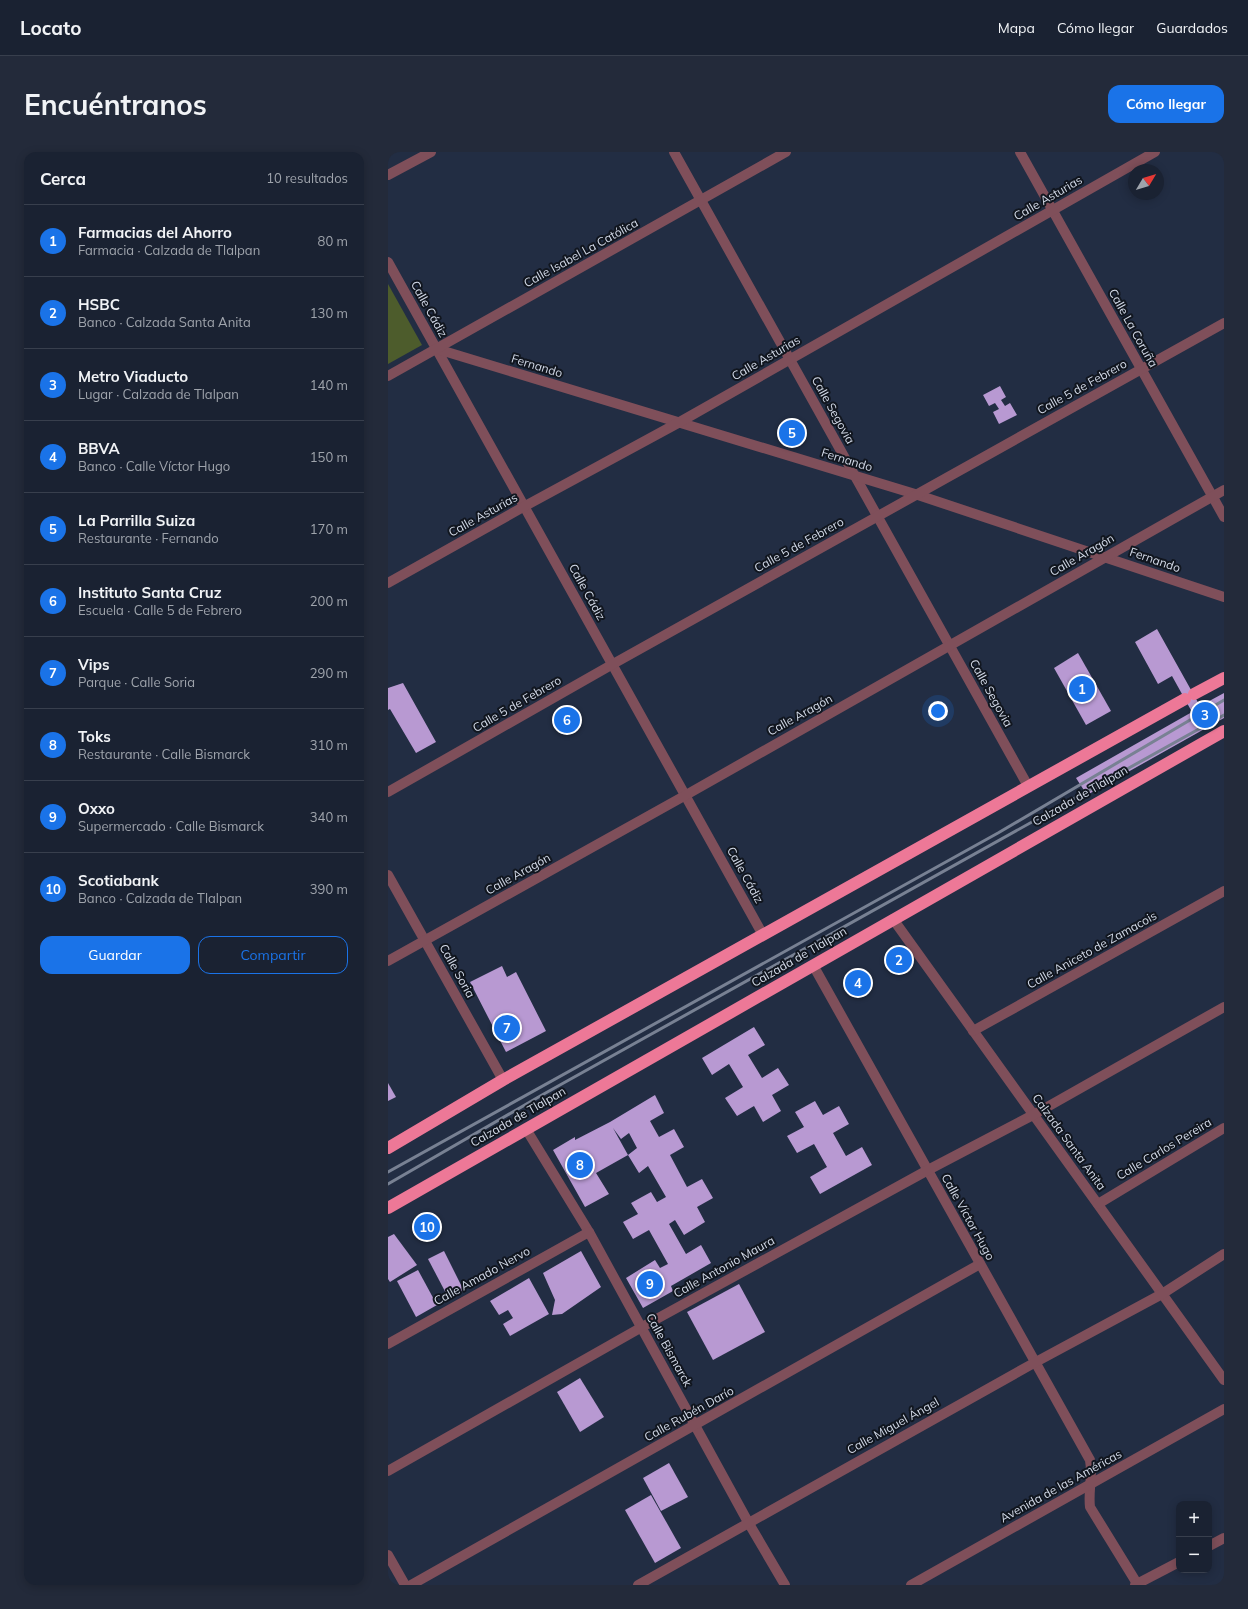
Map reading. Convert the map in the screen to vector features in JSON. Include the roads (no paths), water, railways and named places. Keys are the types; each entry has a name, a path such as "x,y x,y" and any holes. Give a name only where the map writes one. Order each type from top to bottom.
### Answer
{"highway":[{"path":"388,1148 503,1080 1224,678"},
{"name":"Calzada de Tlalpan","path":"388,1208 1224,730"}],"street":[{"path":"388,175 431,152"},
{"name":"Calle Segovia","path":"674,152 1028,786"},
{"name":"Calle Isabel La Católica","path":"388,376 786,152"},
{"name":"Calle La Coruña","path":"1020,152 1224,517"},
{"name":"Calle Asturias","path":"388,583 524,506 678,423 1155,152"},
{"name":"Calle Cádiz","path":"388,262 764,935"},
{"name":"Calle 5 de Febrero","path":"388,792 915,494 1224,323"},
{"name":"Fernando","path":"437,349 915,494 1224,597"},
{"name":"Calle Aragón","path":"388,961 686,795 1224,490"},
{"name":"Calle Soria","path":"388,875 503,1080"},
{"name":"Calle Aniceto de Zamacois","path":"973,1031 1224,891"},
{"name":"Calzada Santa Anita","path":"893,919 1224,1380"},
{"name":"Calle Víctor Hugo","path":"813,965 1034,1363 1090,1460 1090,1507 1137,1585"},
{"name":"Calle Antonio Maura","path":"388,1471 642,1327 928,1170 1033,1115 1224,1007"},
{"name":"Calle Carlos Pereira","path":"1098,1204 1224,1128"},
{"name":"Calle Bismarck","path":"526,1129 589,1232 748,1522 785,1585"},
{"name":"Calle Amado Nervo","path":"388,1344 589,1232"},
{"name":"Calle Miguel Ángel","path":"638,1585 1034,1363 1162,1294 1224,1254"},
{"name":"Calle Rubén Darío","path":"411,1585 980,1264"},
{"name":"Avenida de las Américas","path":"911,1585 1224,1409"},
{"path":"1212,1544 1224,1538"},
{"path":"388,1555 405,1585"},
{"path":"1137,1585 1176,1564"}],"railway":[{"path":"388,1172 998,833 1224,700"},
{"path":"388,1184 542,1095 1224,715"}],"place":[{"name":"La Parrilla Suiza","path":"792,433"},
{"name":"Farmacias del Ahorro","path":"1082,689"},
{"name":"Metro Viaducto","path":"1205,715"},
{"name":"Instituto Santa Cruz","path":"567,720"},
{"name":"HSBC","path":"899,960"},
{"name":"BBVA","path":"858,983"},
{"name":"Vips","path":"507,1028"},
{"name":"Toks","path":"580,1165"},
{"name":"Scotiabank","path":"427,1227"},
{"name":"Oxxo","path":"650,1284"}]}
